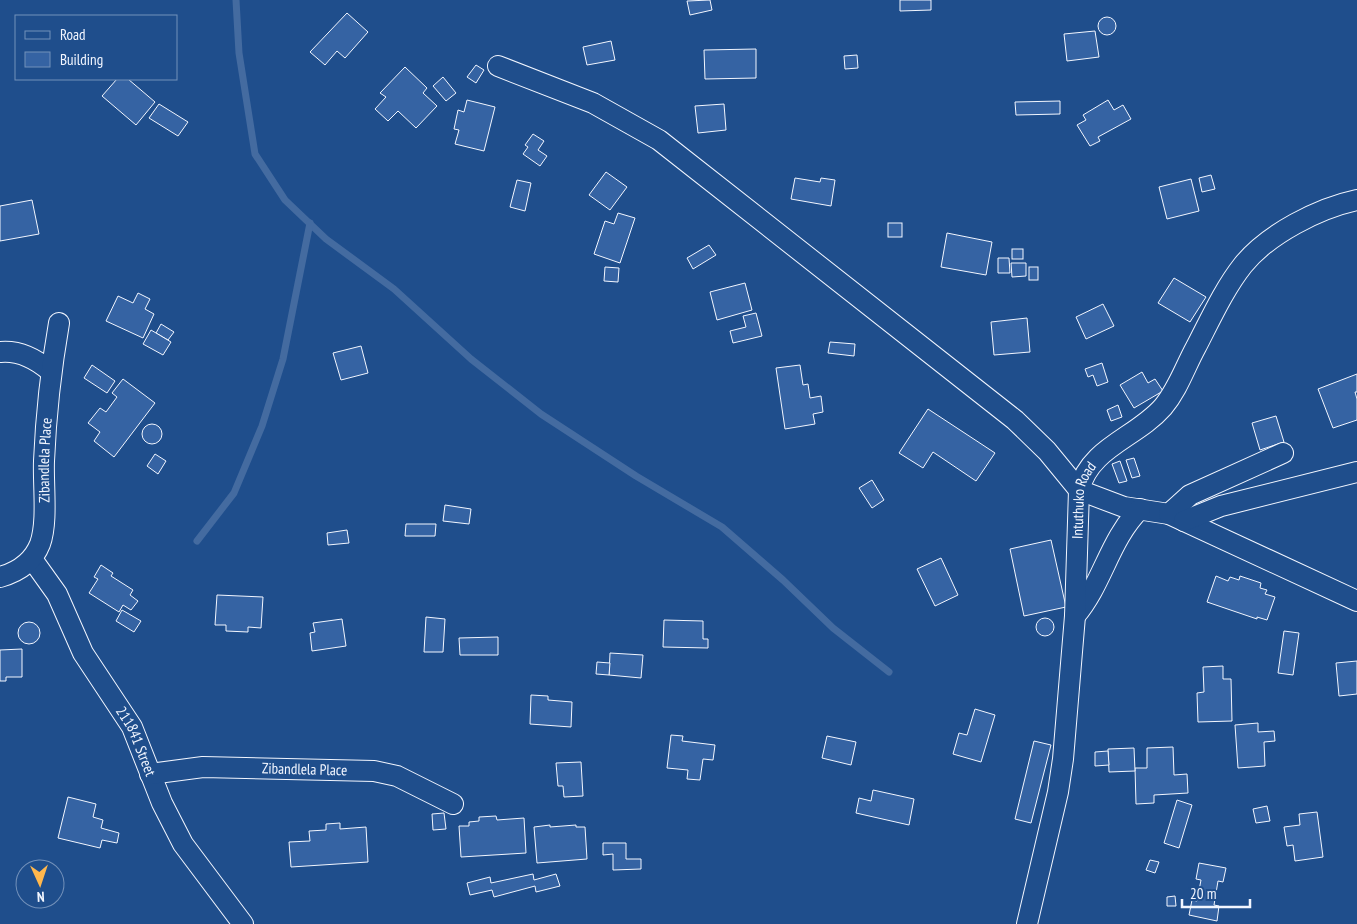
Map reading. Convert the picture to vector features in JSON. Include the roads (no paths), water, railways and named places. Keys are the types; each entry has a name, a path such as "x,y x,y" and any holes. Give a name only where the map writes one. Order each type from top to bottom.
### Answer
{"street":[{"path":"498,66 593,103 659,140 1015,420 1047,451 1079,490 1108,502 1176,518 1357,601"},
{"name":"Intuthuko Road","path":"1027,924 1058,792 1063,759 1075,616 1079,490 1083,475 1095,459 1144,426 1170,398 1216,307 1243,265 1271,238 1306,219 1357,200"},
{"name":"Zibandlela Place","path":"32,559 43,534 44,462 50,371 59,324"},
{"path":"0,352 22,354 36,359 50,371"},
{"path":"1176,518 1190,495 1283,453"},
{"path":"1176,518 1357,472"},
{"path":"1075,616 1091,594 1123,528 1140,510"},
{"path":"0,577 13,573 32,559"},
{"name":"211841 Street","path":"32,559 56,594 82,653 132,727 162,803 183,844 242,924"},
{"name":"Zibandlela Place","path":"150,774 203,768 374,770 397,776 453,804"}],"waterway":[{"path":"236,0 239,53 255,154 285,200 326,239 394,289 471,359 541,414 636,476 722,527 783,580 833,628 889,672"},
{"path":"197,541 234,493 262,426 283,359 310,223"}]}
